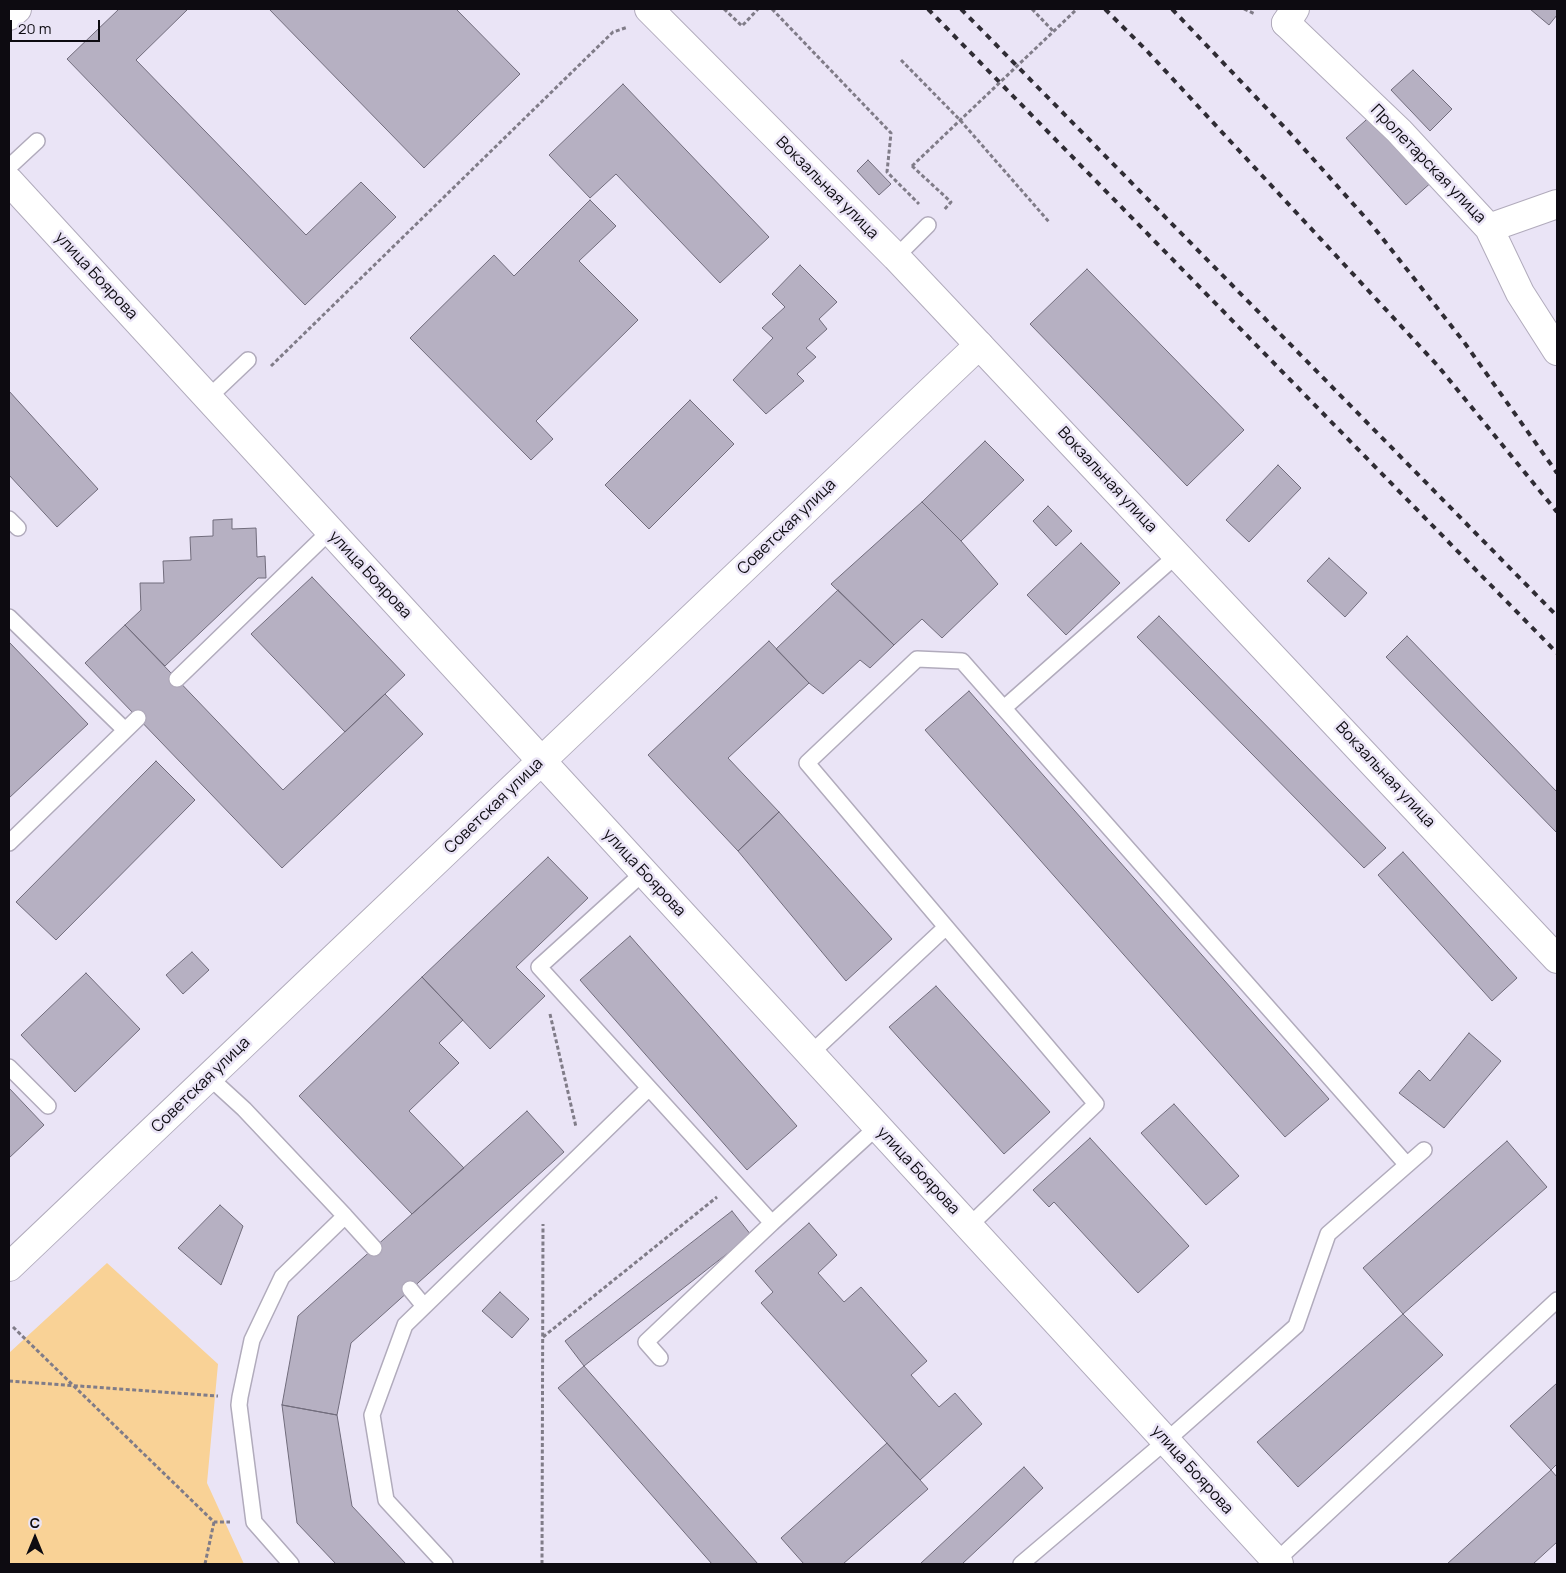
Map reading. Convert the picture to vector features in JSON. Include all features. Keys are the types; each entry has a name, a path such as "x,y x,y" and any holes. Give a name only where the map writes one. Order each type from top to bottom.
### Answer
{"street":[{"path":"9,16 16,9"},
{"name":"Вокзальная улица","path":"654,13 896,257 1557,958"},
{"name":"Пролетарская улица","path":"1291,16 1489,228 1520,293 1557,351"},
{"name":"улица Боярова","path":"9,182 1278,1563"},
{"path":"1489,228 1557,204"},
{"name":"Советская улица","path":"9,1267 979,345"}],"lane":[{"path":"9,167 37,141"},
{"path":"896,257 928,225"},
{"path":"208,398 248,360"},
{"path":"177,679 330,531"},
{"path":"1004,708 1177,555"},
{"path":"9,617 125,730"},
{"path":"969,1226 1096,1104 807,762 917,659 962,661 1407,1165"},
{"path":"9,843 138,718"},
{"path":"643,872 539,967 772,1223"},
{"path":"810,1054 946,926"},
{"path":"9,1067 48,1106"},
{"path":"209,1077 244,1109 374,1248"},
{"path":"445,1564 386,1500 372,1415 405,1325 649,1088"},
{"path":"660,1358 646,1342 877,1127"},
{"path":"1021,1564 1166,1441 1296,1326 1328,1234 1424,1150"},
{"path":"291,1564 254,1522 239,1405 240,1397 252,1340 282,1277 345,1216"},
{"path":"410,1289 424,1306"},
{"path":"1278,1563 1557,1300"}],"path":[{"path":"724,9 742,26 758,9"},
{"path":"772,9 891,133 887,172 920,206"},
{"path":"1032,9 1053,31"},
{"path":"951,202 912,166 1077,9"},
{"path":"1244,9 1255,14"},
{"path":"264,372 613,32 654,13"},
{"path":"901,60 960,120 1050,222"},
{"path":"550,1014 582,1153"},
{"path":"543,1338 735,1182"},
{"path":"542,1564 543,1191"},
{"path":"13,1327 214,1522 254,1522"},
{"path":"9,1381 240,1397"},
{"path":"206,1564 214,1522"}],"shaded area":[{"path":"107,1263 218,1364 207,1483 244,1564 9,1564 9,1353"}],"building":[{"path":"119,9 188,9 136,60 306,235 361,182 396,217 305,305 67,59"},
{"path":"269,9 456,9 520,74 424,168"},
{"path":"1530,9 1557,9 1557,15 1549,25"},
{"path":"1413,70 1452,109 1430,131 1391,90"},
{"path":"623,84 769,237 720,283 616,174 590,198 549,155"},
{"path":"1375,112 1434,180 1406,205 1346,138"},
{"path":"868,160 891,184 879,195 857,171"},
{"path":"590,200 616,226 579,261 638,320 536,421 553,439 531,460 410,338 494,255 514,276"},
{"path":"800,265 837,302 819,319 827,329 806,348 816,357 797,374 804,381 766,414 733,380 773,338 762,328 785,307 772,294"},
{"path":"1087,269 1244,430 1187,486 1030,324"},
{"path":"9,391 98,489 57,527 9,475"},
{"path":"690,400 734,444 649,529 605,485"},
{"path":"985,441 1024,480 961,541 922,502"},
{"path":"1278,465 1301,488 1249,542 1226,520"},
{"path":"922,502 961,541 998,584 942,638 922,619 894,645 831,584"},
{"path":"1048,506 1072,531 1056,546 1033,521"},
{"path":"232,519 232,529 256,528 257,557 265,556 266,578 258,578 165,666 125,625 141,610 140,583 164,583 163,561 191,560 190,537 213,536 213,520"},
{"path":"1081,543 1120,583 1066,635 1027,595"},
{"path":"1329,558 1367,593 1345,617 1307,581"},
{"path":"312,577 405,675 345,732 251,634"},
{"path":"838,590 894,645 870,668 860,660 823,694 809,683 776,649"},
{"path":"1159,616 1386,848 1364,868 1137,637"},
{"path":"125,625 283,790 385,694 423,734 282,868 85,663"},
{"path":"1407,636 1557,792 1557,833 1386,657"},
{"path":"769,641 809,683 728,758 779,812 738,851 648,755"},
{"path":"9,642 88,724 9,798"},
{"path":"969,691 1329,1099 1285,1137 925,730"},
{"path":"156,761 195,800 56,940 16,902"},
{"path":"779,812 892,939 846,981 738,851"},
{"path":"1403,852 1517,978 1492,1001 1378,875"},
{"path":"548,857 588,898 516,967 545,996 490,1049 422,977"},
{"path":"630,936 797,1126 747,1170 580,980"},
{"path":"192,952 209,970 183,994 166,975"},
{"path":"86,973 140,1029 75,1092 21,1035"},
{"path":"422,977 463,1020 439,1043 459,1063 409,1111 464,1168 412,1214 299,1096"},
{"path":"936,986 1050,1112 1004,1154 889,1027"},
{"path":"1469,1033 1501,1061 1444,1128 1399,1093 1419,1070 1430,1081"},
{"path":"9,1088 44,1125 9,1158"},
{"path":"1174,1104 1239,1176 1206,1205 1141,1133"},
{"path":"527,1111 564,1152 351,1343 337,1415 282,1405 298,1316"},
{"path":"1090,1138 1189,1246 1138,1293 1054,1202 1049,1207 1033,1190"},
{"path":"1507,1141 1547,1187 1403,1314 1363,1268"},
{"path":"220,1205 243,1226 221,1285 178,1248"},
{"path":"732,1211 751,1235 584,1366 565,1341"},
{"path":"809,1223 837,1255 818,1273 844,1302 861,1287 927,1361 911,1375 939,1407 955,1393 982,1424 920,1480 761,1303 773,1292 755,1271"},
{"path":"500,1292 529,1319 512,1338 482,1311"},
{"path":"1403,1314 1443,1355 1298,1487 1257,1442"},
{"path":"584,1366 758,1564 712,1564 558,1388"},
{"path":"1557,1383 1557,1464 1551,1470 1510,1426"},
{"path":"282,1405 337,1415 352,1506 406,1564 336,1564 297,1523"},
{"path":"887,1443 928,1489 843,1564 804,1564 781,1538"},
{"path":"1024,1467 1043,1488 962,1564 920,1564"},
{"path":"1551,1470 1557,1477 1557,1542 1533,1564 1447,1564"}],"railway":[{"path":"928,9 1557,653"},
{"path":"961,9 1557,616"},
{"path":"1105,9 1147,51 1438,366 1557,512"},
{"path":"1172,9 1290,133 1372,225 1464,342 1557,473"}]}
